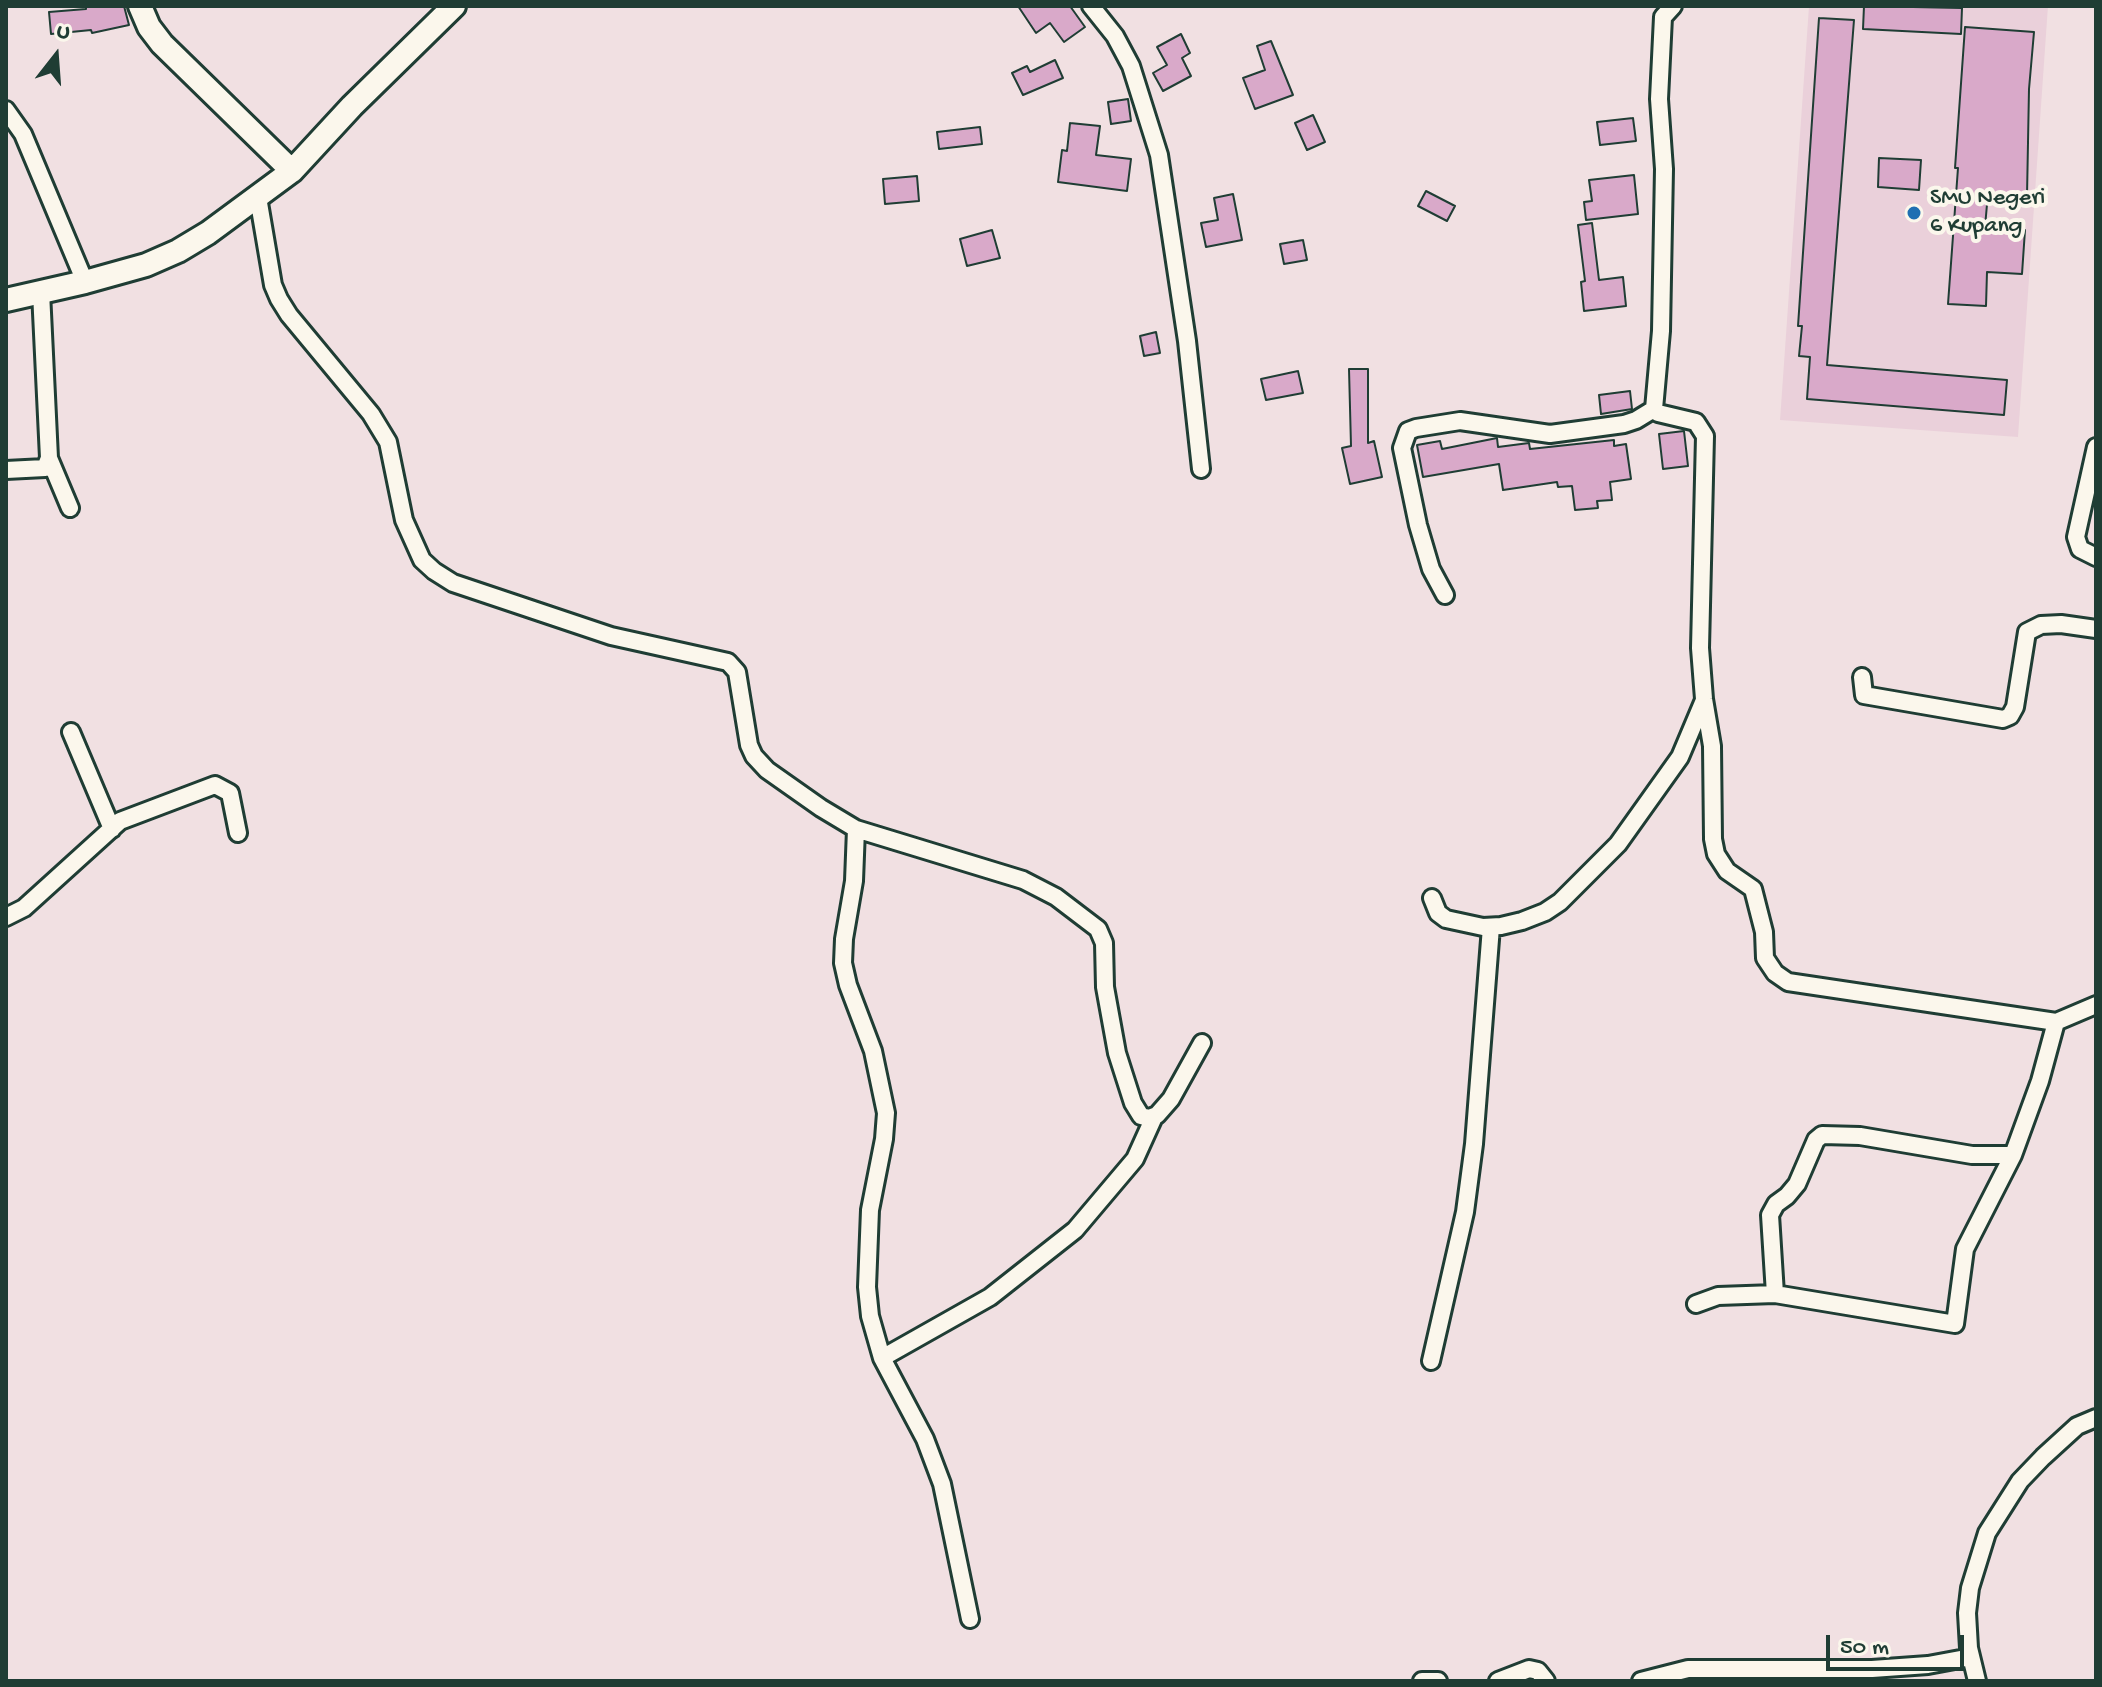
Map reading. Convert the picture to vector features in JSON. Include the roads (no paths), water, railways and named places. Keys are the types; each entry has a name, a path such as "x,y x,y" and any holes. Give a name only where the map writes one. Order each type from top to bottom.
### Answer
{"street":[{"path":"140,6 149,27 162,44 292,171"},
{"path":"6,300 146,265 208,233 292,171 352,106 454,6"},
{"path":"1091,6 1115,36 1131,66 1159,155 1187,341 1201,469"},
{"path":"1445,595 1431,569 1418,525 1402,448 1408,431 1426,425 1460,421 1550,434 1624,424 1654,409 1661,331 1664,169 1659,99 1663,17 1673,6"},
{"path":"6,110 23,134 85,282"},
{"path":"258,197 273,285 279,299 371,414 388,442 404,520 422,560 453,583 631,642 702,655 732,665 737,672 749,745 767,770 856,829 1023,880 1056,897 1101,932 1105,987 1121,1070 1138,1113 1154,1117"},
{"path":"41,292 49,458 70,508"},
{"path":"1654,409 1658,413 1696,422 1705,436 1700,648 1712,746 1713,839 1716,854 1727,871 1753,889 1764,932 1765,958 1775,973 1796,984 2056,1022 2096,1005"},
{"path":"2096,447 2076,537 2080,549 2096,557"},
{"path":"6,470 45,468 49,458"},
{"path":"1862,677 1864,695 2003,719 2010,716 2015,707 2027,632 2041,625 2061,624 2096,629"},
{"path":"1432,898 1438,913 1446,919 1491,927 1522,921 1545,912 1581,883 1618,844 1680,757 1704,699"},
{"path":"71,732 112,829"},
{"path":"6,917 24,908 120,821 215,785 230,793 238,833"},
{"path":"856,829 854,881 843,963 873,1051 886,1113 870,1210 867,1287 870,1316 882,1358 925,1439 942,1484 970,1619"},
{"path":"1431,1361 1465,1212 1474,1144 1491,927"},
{"path":"1696,1304 1718,1296 1775,1294 1955,1324 1965,1249 2013,1155 2040,1081 2056,1022"},
{"path":"882,1358 990,1297 1075,1230 1135,1159 1154,1117 1171,1099 1202,1043"},
{"path":"1775,1294 1770,1215 1776,1204 1797,1184 1816,1140 1822,1135 1860,1136 1972,1155 2013,1155"},
{"path":"1977,1681 1967,1631 1970,1588 1987,1533 2020,1481 2077,1426 2096,1418"},
{"path":"1641,1681 1688,1669 1873,1675 1971,1657"},
{"path":"1498,1681 1529,1669 1538,1671 1546,1681"},
{"path":"1422,1681 1438,1681"}],"place":[{"name":"SMU Negeri 6 Kupang","path":"1914,213"}]}
